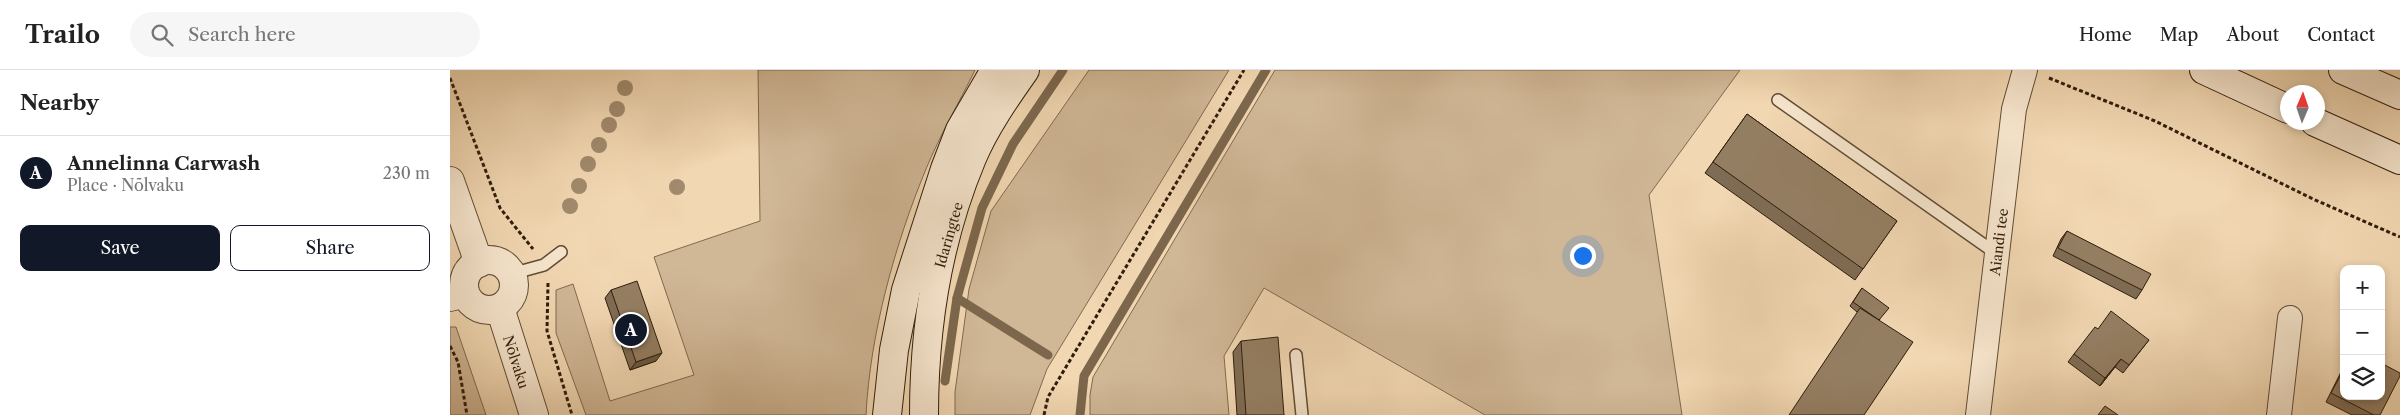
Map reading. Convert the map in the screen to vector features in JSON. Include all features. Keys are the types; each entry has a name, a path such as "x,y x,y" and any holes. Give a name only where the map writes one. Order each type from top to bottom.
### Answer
{"main road":[{"name":"Idaringtee","path":"887,415 894,350 906,290 945,169 960,130 995,70"},
{"name":"Idaringtee","path":"924,415 924,385 930,309 943,244 972,157 1008,95 1025,70"},
{"path":"2204,70 2280,105"},
{"path":"2343,70 2400,95"},
{"path":"2325,126 2400,160"},
{"path":"450,181 479,262"},
{"path":"493,261 500,263 511,274 513,289 511,297 500,308 484,310 458,297 467,272 479,262 493,261"},
{"name":"Nõlvaku","path":"500,308 534,415"}],"street":[{"name":"Aiandi tee","path":"1978,415 2014,109 2025,70"},
{"path":"2279,415 2290,318"}],"lane":[{"path":"1778,100 1998,255"},
{"path":"511,274 544,265 562,252"},
{"path":"1296,355 1302,415"}],"path":[{"path":"1044,415 1048,397 1244,70"},
{"path":"2048,77 2155,122 2313,199 2400,237"},
{"path":"450,78 500,208 544,265 548,284 547,331 572,415"},
{"path":"450,346 458,362 467,415"}],"shaded area":[{"path":"758,70 975,70 931,156 894,258 873,353 866,415 586,415 556,333 556,290 573,284 610,401 694,375 654,257 760,221"},
{"path":"1089,70 1229,70 1047,369 1030,415 955,415 955,392 969,289 991,211"},
{"path":"1275,70 1740,70 1649,195 1682,415 1485,415 1264,288 1224,356 1229,415 1090,415 1090,395 1093,377"},
{"path":"450,327 456,327 486,415 450,415"}],"building":[{"path":"1747,114 1897,221 1863,269 1713,162"},
{"path":"2067,231 2151,274 2142,290 2058,248"},
{"path":"637,281 662,353 636,362 611,290"},
{"path":"1862,288 1889,308 1879,320 1853,302"},
{"path":"1860,308 1913,342 1864,415 1789,415"},
{"path":"2111,311 2149,340 2129,365 2121,359 2105,378 2074,354 2095,327 2098,329"},
{"path":"1278,337 1284,415 1246,415 1241,341"},
{"path":"2385,365 2400,373 2400,376 2380,415 2374,415 2345,400 2385,400"},
{"path":"2340,376 2340,398 2331,393"},
{"path":"2105,406 2118,415 2098,415"}],"waterway":[{"path":"1048,355 957,298 982,208 1013,144 1063,70"},
{"path":"1080,415 1084,376 1266,70"},
{"path":"945,381 957,298"}],"place":[{"name":"Annelinna Carwash","path":"631,330"}]}
